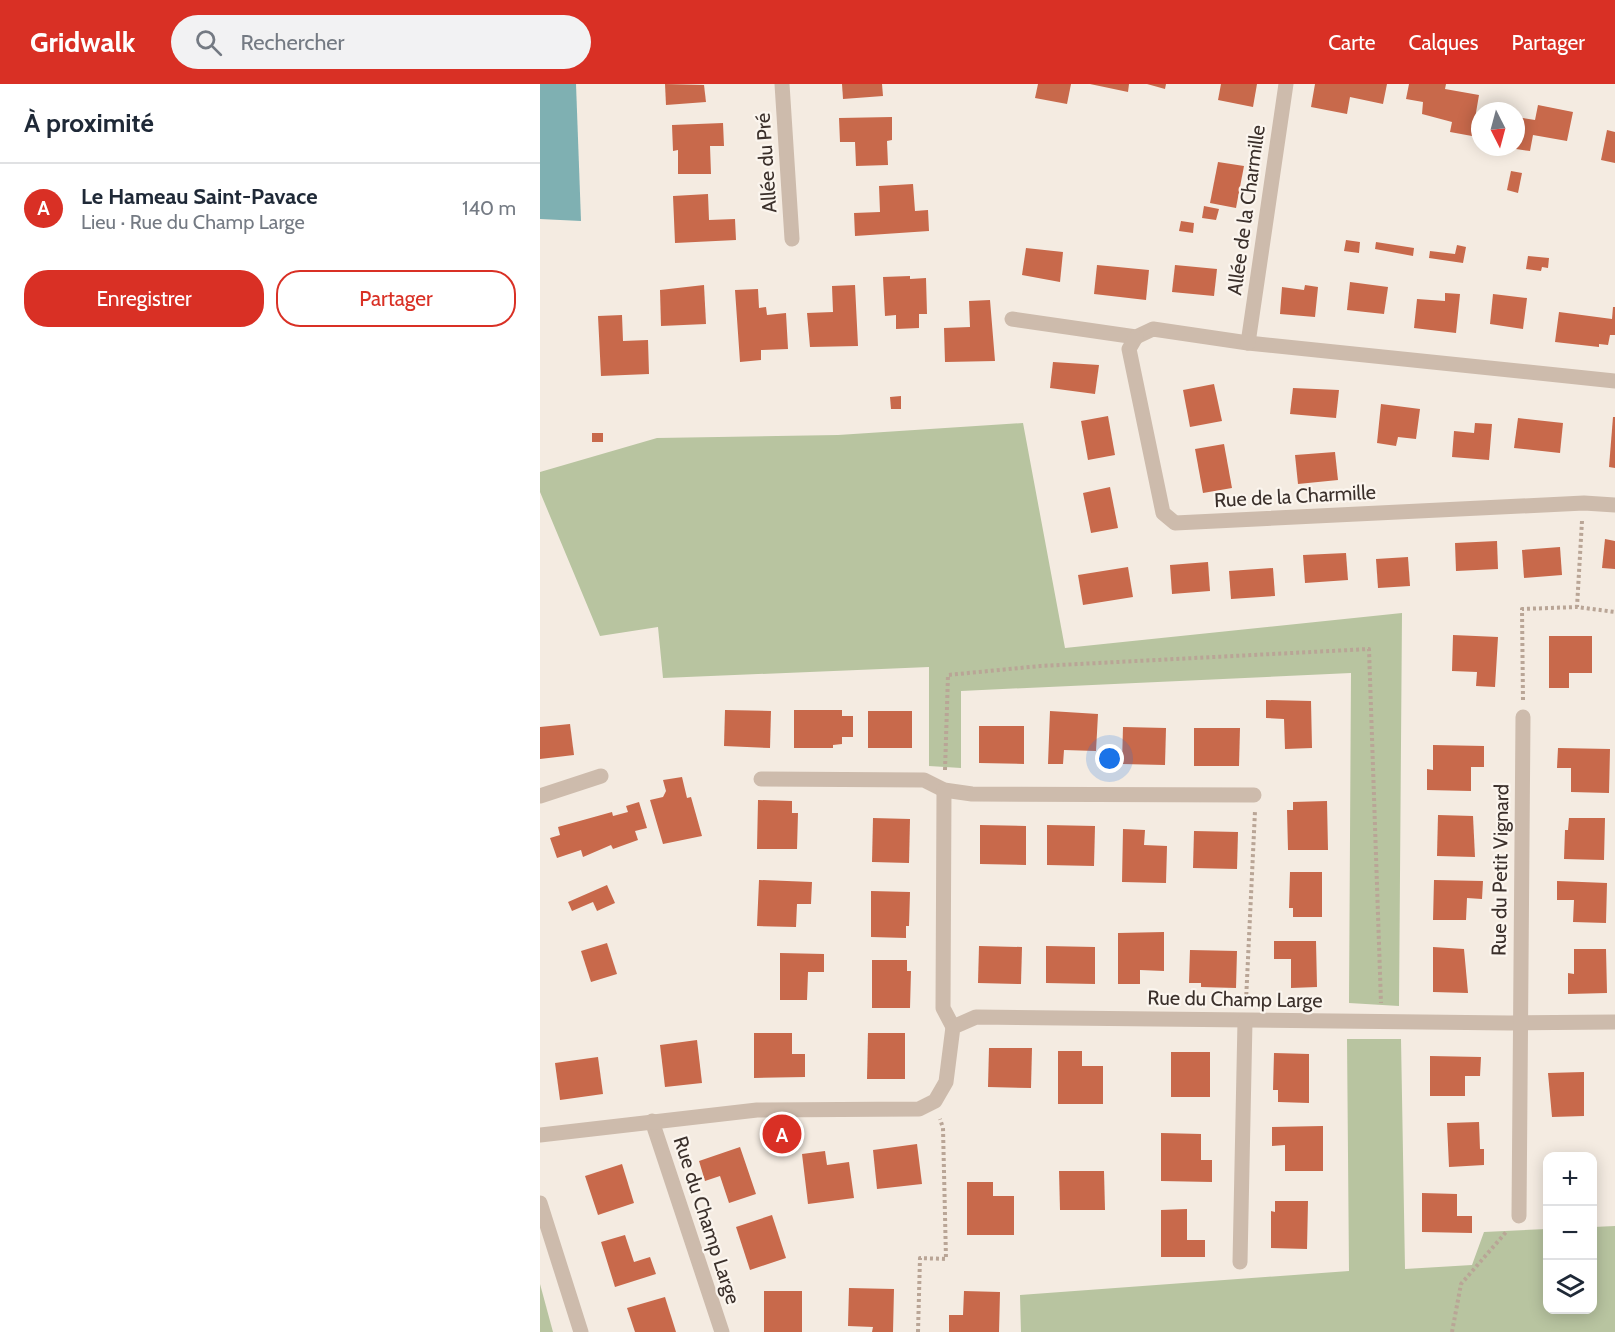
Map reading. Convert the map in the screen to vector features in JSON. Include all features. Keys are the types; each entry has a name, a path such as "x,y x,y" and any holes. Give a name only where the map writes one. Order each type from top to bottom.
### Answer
{"street":[{"name":"Allée du Pré","path":"782,84 792,239"},
{"name":"Allée de la Charmille","path":"1248,343 1286,84"},
{"path":"1012,319 1136,337 1153,329 1248,343 1615,381"},
{"name":"Rue de la Charmille","path":"1136,337 1129,349 1163,513 1175,523 1584,503 1615,505"},
{"name":"Rue du Petit Vignard","path":"1519,1216 1523,717"},
{"path":"540,796 601,776"},
{"path":"761,779 924,780 944,790 972,794 1254,795"},
{"path":"935,1101 946,1082 953,1027 943,1008 944,790"},
{"name":"Rue du Champ Large","path":"953,1027 976,1017 1520,1023"},
{"path":"1240,1262 1245,1021"},
{"path":"1520,1023 1615,1022"},
{"name":"Rue du Champ Large","path":"540,1135 757,1110 919,1109 935,1101"},
{"name":"Rue du Champ Large","path":"652,1121 722,1332"},
{"path":"540,1203 581,1332"}],"path":[{"path":"1577,607 1584,503"},
{"path":"1523,717 1522,609 1577,607 1615,612"},
{"path":"944,790 948,675 1040,666 1369,649 1381,1022"},
{"path":"1245,1021 1254,795"},
{"path":"918,1332 920,1258 946,1259 943,1128 935,1101"},
{"path":"1452,1332 1461,1284 1519,1216"}],"green space":[{"path":"1023,423 1065,648 1402,613 1399,1006 1349,1003 1351,673 961,691 961,768 929,766 929,667 663,678 658,627 600,636 540,492 540,472 657,438 838,435"},
{"path":"1347,1039 1401,1039 1405,1269 1472,1265 1484,1232 1543,1229 1543,1314 1597,1314 1597,1227 1615,1226 1615,1332 1021,1332 1020,1295 1349,1271"},
{"path":"540,1284 553,1332 540,1332"}],"water":[{"path":"540,84 576,84 581,221 540,219"}],"building":[{"path":"665,84 704,85 706,102 666,105"},
{"path":"842,84 882,84 883,96 843,99"},
{"path":"1038,84 1071,84 1067,104 1035,98"},
{"path":"1090,84 1129,84 1128,92"},
{"path":"1147,84 1166,84 1165,89"},
{"path":"1221,84 1257,84 1253,107 1218,100"},
{"path":"1315,84 1387,84 1383,104 1350,97 1347,114 1311,107"},
{"path":"1409,84 1446,84 1445,89 1479,95 1478,102 1471,102 1471,136 1450,132 1452,122 1422,114 1423,102 1406,99"},
{"path":"1538,105 1573,112 1567,141 1533,135 1530,151 1525,150 1525,118 1535,120"},
{"path":"892,117 892,140 887,141 888,165 856,166 855,142 840,142 839,118"},
{"path":"723,123 724,146 710,146 711,174 678,174 678,150 673,151 672,125"},
{"path":"1607,130 1615,132 1615,163 1601,160"},
{"path":"1218,162 1244,166 1236,208 1210,203"},
{"path":"1511,171 1522,173 1518,193 1507,190"},
{"path":"913,184 915,211 928,210 929,231 855,236 854,213 880,212 879,186"},
{"path":"708,194 709,220 735,219 736,240 675,243 673,196"},
{"path":"1204,206 1219,209 1216,220 1202,218"},
{"path":"1181,221 1194,223 1193,233 1179,231"},
{"path":"1346,240 1360,242 1359,253 1344,251"},
{"path":"1376,242 1414,248 1413,256 1375,249"},
{"path":"1457,245 1466,247 1463,263 1429,258 1430,251 1455,254"},
{"path":"1026,248 1063,252 1060,282 1022,275"},
{"path":"1528,256 1549,258 1548,268 1542,267 1541,271 1526,269"},
{"path":"1097,265 1149,270 1146,300 1094,294"},
{"path":"1175,265 1217,269 1214,296 1172,292"},
{"path":"910,276 910,279 926,278 927,314 919,314 919,328 896,329 896,315 885,316 883,277"},
{"path":"1350,282 1388,287 1384,314 1347,310"},
{"path":"704,285 706,324 661,326 660,290"},
{"path":"855,285 858,346 810,347 807,313 833,312 832,286"},
{"path":"1305,285 1318,287 1315,317 1280,314 1282,287 1304,290"},
{"path":"758,289 759,308 766,307 767,315 786,313 788,349 761,350 761,360 740,362 735,290"},
{"path":"1445,293 1460,294 1456,333 1414,328 1417,299 1445,301"},
{"path":"1493,294 1527,298 1523,329 1490,324"},
{"path":"990,300 995,361 945,362 944,328 970,327 969,301"},
{"path":"1613,307 1615,307 1615,335 1610,335 1608,345 1599,344 1599,347 1555,342 1559,312 1612,319"},
{"path":"622,315 623,341 648,340 649,374 601,376 598,316"},
{"path":"1053,362 1099,365 1095,394 1050,388"},
{"path":"1214,384 1222,421 1190,427 1183,390"},
{"path":"1293,388 1339,390 1336,418 1290,414"},
{"path":"901,396 901,409 891,409 890,397"},
{"path":"1381,404 1420,409 1416,439 1398,437 1396,446 1377,443"},
{"path":"1108,416 1115,455 1088,460 1081,421"},
{"path":"1613,417 1615,417 1615,468 1609,467"},
{"path":"1518,418 1563,423 1560,453 1514,448"},
{"path":"1475,423 1492,424 1489,460 1452,457 1454,431 1474,433"},
{"path":"592,433 603,433 603,442 592,442"},
{"path":"1224,444 1232,488 1203,493 1195,449"},
{"path":"1335,452 1338,480 1298,484 1295,455"},
{"path":"1110,487 1118,528 1091,533 1083,493"},
{"path":"1605,539 1615,541 1615,569 1602,568"},
{"path":"1497,541 1498,569 1456,571 1455,543"},
{"path":"1560,547 1562,575 1524,578 1522,550"},
{"path":"1346,553 1348,580 1305,583 1303,555"},
{"path":"1408,557 1410,586 1378,588 1376,559"},
{"path":"1208,562 1210,591 1172,594 1170,565"},
{"path":"1128,567 1133,597 1083,605 1078,575"},
{"path":"1273,568 1275,596 1231,599 1229,571"},
{"path":"1453,635 1498,637 1495,687 1476,686 1477,672 1452,671"},
{"path":"1549,636 1592,636 1592,673 1569,673 1569,688 1549,688"},
{"path":"1266,700 1311,701 1312,748 1285,749 1284,719 1266,718"},
{"path":"725,710 771,711 770,748 724,746"},
{"path":"794,710 842,710 842,716 853,716 853,737 842,737 842,744 833,745 833,748 794,748"},
{"path":"868,711 912,711 912,748 868,748"},
{"path":"1050,711 1098,714 1096,751 1064,750 1063,764 1048,764"},
{"path":"570,724 574,755 540,759 540,727"},
{"path":"979,726 1024,726 1024,764 979,763"},
{"path":"1123,727 1166,728 1165,765 1122,764"},
{"path":"1194,728 1240,728 1239,766 1194,766"},
{"path":"1433,745 1484,746 1484,767 1471,767 1471,791 1427,790 1427,769 1433,770"},
{"path":"1558,748 1610,749 1609,793 1571,792 1571,768 1557,768"},
{"path":"682,777 687,798 691,797 702,836 663,844 650,800 663,797 666,791 663,780"},
{"path":"758,800 792,801 792,813 798,813 797,849 757,849"},
{"path":"1327,801 1328,850 1288,850 1287,810 1293,810 1293,802"},
{"path":"639,802 647,828 635,831 638,840 613,849 611,845 583,857 581,850 557,858 550,838 560,835 558,827 612,812 613,816 628,812 626,806"},
{"path":"1438,815 1473,816 1475,857 1437,856"},
{"path":"873,818 910,819 909,863 872,862"},
{"path":"1569,818 1605,818 1604,860 1564,859 1565,830 1568,830"},
{"path":"980,825 1026,826 1026,865 980,864"},
{"path":"1047,825 1095,826 1094,866 1047,865"},
{"path":"1123,829 1145,830 1144,845 1167,846 1166,883 1122,882"},
{"path":"1194,831 1238,832 1237,869 1193,868"},
{"path":"1290,872 1322,872 1322,917 1293,917 1293,908 1289,908"},
{"path":"759,880 812,882 811,904 797,904 796,927 757,926"},
{"path":"1434,880 1483,881 1482,899 1467,898 1466,920 1433,920"},
{"path":"1557,881 1607,883 1606,923 1573,922 1574,900 1557,900"},
{"path":"607,885 615,903 597,911 593,902 572,911 568,902"},
{"path":"871,891 910,892 909,926 906,926 906,938 871,937"},
{"path":"1164,932 1164,971 1140,970 1140,984 1118,984 1118,933"},
{"path":"1274,941 1316,941 1317,987 1291,988 1291,959 1274,959"},
{"path":"607,943 617,974 591,982 581,951"},
{"path":"979,946 1022,947 1021,984 978,983"},
{"path":"1046,946 1095,947 1095,984 1046,983"},
{"path":"1433,947 1464,949 1468,993 1433,992"},
{"path":"1574,949 1606,949 1607,993 1568,994 1568,973 1574,974"},
{"path":"1190,950 1237,951 1236,988 1201,987 1201,983 1189,983"},
{"path":"780,953 824,954 824,972 808,972 807,1000 780,1000"},
{"path":"872,960 907,960 907,971 911,971 910,1008 872,1008"},
{"path":"754,1033 792,1033 792,1054 805,1054 805,1077 754,1078"},
{"path":"868,1033 905,1033 905,1079 867,1079"},
{"path":"697,1040 702,1083 665,1087 660,1045"},
{"path":"989,1048 1032,1048 1031,1088 988,1087"},
{"path":"1058,1051 1082,1051 1082,1066 1103,1066 1103,1104 1058,1104"},
{"path":"1171,1052 1210,1052 1210,1097 1171,1097"},
{"path":"1274,1053 1309,1054 1309,1103 1278,1102 1278,1090 1273,1090"},
{"path":"1430,1056 1481,1057 1480,1076 1465,1076 1465,1096 1430,1096"},
{"path":"598,1057 603,1094 560,1100 555,1063"},
{"path":"1584,1072 1584,1116 1552,1117 1548,1073"},
{"path":"1479,1122 1480,1149 1484,1149 1484,1165 1449,1167 1447,1123"},
{"path":"1323,1126 1323,1171 1285,1171 1285,1145 1272,1146 1272,1127"},
{"path":"779,1130 785,1130 785,1139 778,1138"},
{"path":"1161,1133 1201,1134 1201,1160 1212,1160 1212,1182 1161,1181"},
{"path":"917,1144 922,1184 877,1189 873,1150"},
{"path":"740,1147 756,1194 729,1203 720,1176 705,1181 699,1161"},
{"path":"825,1151 827,1165 849,1162 854,1198 808,1204 802,1154"},
{"path":"622,1164 634,1203 598,1215 585,1176"},
{"path":"1059,1171 1104,1171 1105,1210 1060,1210"},
{"path":"967,1182 993,1182 993,1196 1014,1196 1014,1235 967,1235"},
{"path":"1422,1193 1457,1194 1457,1216 1472,1216 1472,1233 1422,1232"},
{"path":"1275,1201 1308,1201 1307,1249 1271,1248 1271,1211 1275,1212"},
{"path":"1187,1209 1187,1240 1205,1240 1205,1257 1161,1257 1161,1210"},
{"path":"772,1215 786,1258 750,1270 736,1227"},
{"path":"625,1235 634,1262 650,1257 656,1274 615,1287 601,1242"},
{"path":"849,1288 894,1289 893,1332 872,1332 873,1327 848,1326"},
{"path":"764,1291 802,1291 802,1332 764,1332"},
{"path":"964,1291 1000,1292 999,1332 949,1332 949,1315 963,1315"},
{"path":"665,1297 676,1332 635,1332 627,1308"}],"place":[{"name":"Le Hameau Saint-Pavace","path":"782,1134"}]}
